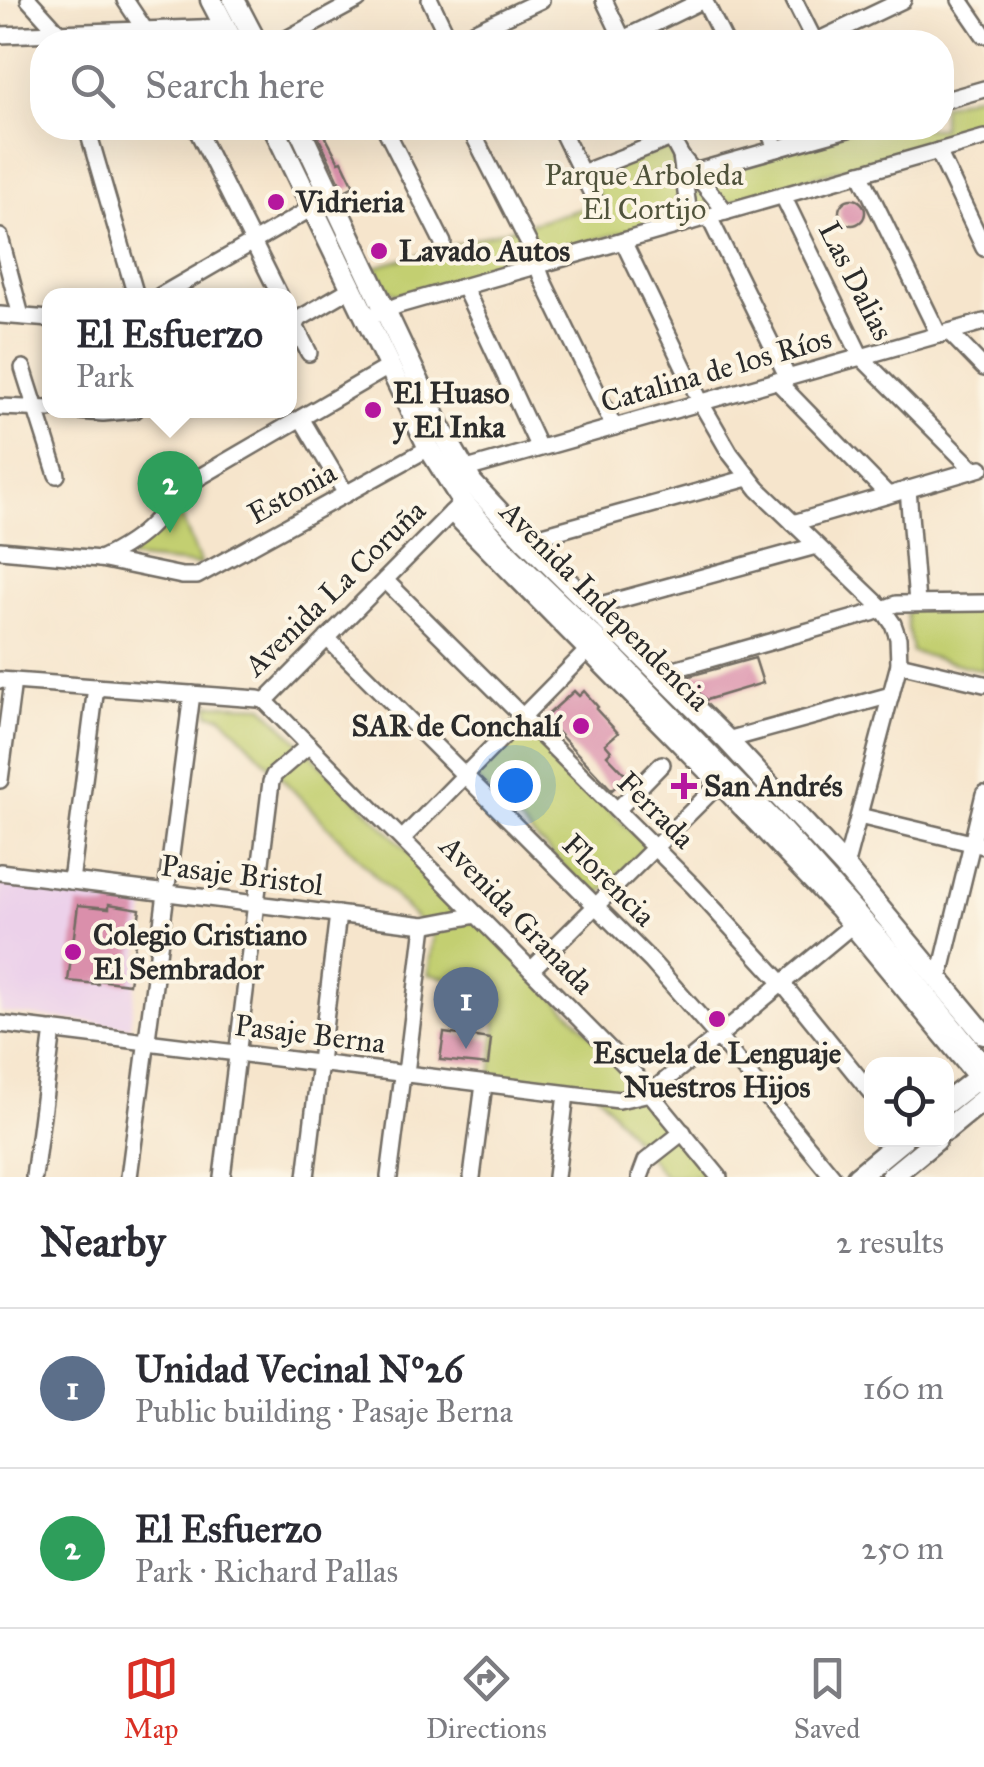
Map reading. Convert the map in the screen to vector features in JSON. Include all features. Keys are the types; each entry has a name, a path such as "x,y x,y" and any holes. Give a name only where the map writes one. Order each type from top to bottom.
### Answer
{"main road":[{"path":"211,0 227,30"},
{"path":"234,0 250,30"},
{"name":"Avenida Independencia","path":"280,140 352,288 376,314 390,366 457,507 860,916 982,1076"},
{"name":"Avenida Independencia","path":"303,140 376,314 479,492 727,740 846,866 984,1034"},
{"path":"954,1097 982,1076"},
{"path":"954,1123 984,1099"},
{"path":"857,1177 921,1147"}],"street":[{"path":"29,0 53,30"},
{"path":"125,0 145,30"},
{"path":"303,30 358,0"},
{"path":"430,0 445,30"},
{"path":"477,30 541,0"},
{"path":"604,0 619,30"},
{"path":"645,30 704,0 719,30"},
{"path":"794,0 809,30"},
{"path":"840,30 904,0"},
{"path":"960,0 984,34"},
{"path":"0,35 30,36"},
{"path":"954,98 984,89"},
{"path":"376,314 984,138"},
{"path":"90,140 134,288"},
{"path":"202,140 276,288"},
{"path":"391,140 443,243"},
{"path":"476,140 614,427"},
{"path":"566,140 594,196"},
{"path":"582,173 654,140"},
{"path":"672,140 680,156 726,212"},
{"path":"773,140 777,149"},
{"path":"694,172 809,140"},
{"path":"938,151 984,248"},
{"path":"680,156 690,222"},
{"path":"860,174 944,333 984,368"},
{"name":"Las Dalias","path":"783,196 861,357 979,469"},
{"path":"174,288 312,208"},
{"path":"710,217 782,380 888,495"},
{"path":"0,237 21,316"},
{"path":"623,241 700,403 730,453 748,478 792,523 882,608 898,638 899,664 846,866"},
{"path":"464,287 539,448"},
{"path":"297,318 352,288"},
{"path":"0,315 42,317"},
{"name":"Catalina de los Ríos","path":"463,470 984,322"},
{"path":"297,332 308,353"},
{"path":"100,558 144,532 198,478 390,366"},
{"path":"22,368 42,407"},
{"path":"0,407 42,409"},
{"path":"45,418 57,475"},
{"path":"301,418 346,494"},
{"name":"Estonia","path":"0,550 100,558 197,576 430,448"},
{"path":"792,523 979,469"},
{"path":"525,540 748,478"},
{"path":"908,489 917,603"},
{"name":"Avenida La Coruña","path":"7,681 265,702 457,507"},
{"name":"Avenida Independencia","path":"457,507 587,651 724,780 982,1076"},
{"path":"594,608 816,546"},
{"name":"Ferrada","path":"385,580 522,716 555,741 732,927 864,1084"},
{"path":"660,673 896,604 984,603"},
{"name":"Florencia","path":"327,638 652,962 833,1177"},
{"path":"402,838 587,651"},
{"path":"899,664 984,684"},
{"path":"0,780 7,681"},
{"path":"71,881 96,687"},
{"path":"130,1177 192,694"},
{"path":"727,740 890,695"},
{"name":"Avenida Granada","path":"265,702 650,1092 720,1177"},
{"path":"222,1177 272,778 309,746"},
{"path":"617,810 662,764"},
{"path":"531,970 724,780"},
{"path":"939,980 978,844 984,794"},
{"path":"859,816 978,844"},
{"name":"Pasaje Bristol","path":"0,872 424,925 477,915"},
{"path":"306,1177 338,914"},
{"path":"389,1177 401,1083 408,1065 424,925"},
{"path":"650,1092 851,926"},
{"name":"Pasaje Berna","path":"0,1024 619,1100 650,1092"},
{"path":"34,1177 53,1030"},
{"path":"472,1177 484,1084"},
{"path":"556,1177 566,1094"},
{"path":"640,1177 646,1161 682,1132"}],"shaded area":[{"name":"Colegio Cristiano El Sembrador","path":"0,883 146,901 130,1027 0,1012"}],"green space":[{"name":"Parque Arboleda El Cortijo","path":"984,93 984,127 954,136 954,102"},
{"name":"Parque Arboleda El Cortijo","path":"811,140 940,140 399,295 387,288 375,267 602,203 590,176 670,147 680,174"},
{"path":"178,508 201,565 126,558"},
{"path":"911,608 984,609 984,671 912,652 906,613"},
{"path":"209,704 263,706 586,1029 713,1177 665,1177 594,1089 491,1078 496,1025 483,986 428,974 433,936 222,716 209,714"},
{"path":"525,726 647,847 596,898 474,777"}],"building":[{"path":"320,140 327,140 354,186 344,191"},
{"path":"852,199 861,203 865,212 861,221 852,225 843,221 839,212 843,203"},
{"path":"755,658 763,683 706,700 686,680 686,677"},
{"name":"SAR de Conchalí","path":"574,691 579,696 584,691 618,733 605,744 611,751 607,755 627,776 612,790 544,718"},
{"path":"109,904 140,909 129,984 68,981 78,905 109,908"},
{"path":"444,1033 491,1039 488,1065 440,1060"}],"place":[{"name":"Vidrieria","path":"276,202"},
{"name":"Lavado Autos","path":"379,251"},
{"name":"El Huaso y El Inka","path":"373,410"},
{"name":"El Esfuerzo","path":"170,533"},
{"name":"SAR de Conchalí","path":"581,726"},
{"name":"San Andrés","path":"684,786"},
{"name":"Colegio Cristiano El Sembrador","path":"73,952"},
{"name":"Escuela de Lenguaje Nuestros Hijos","path":"717,1019"},
{"name":"Unidad Vecinal Nº26","path":"466,1049"}]}
